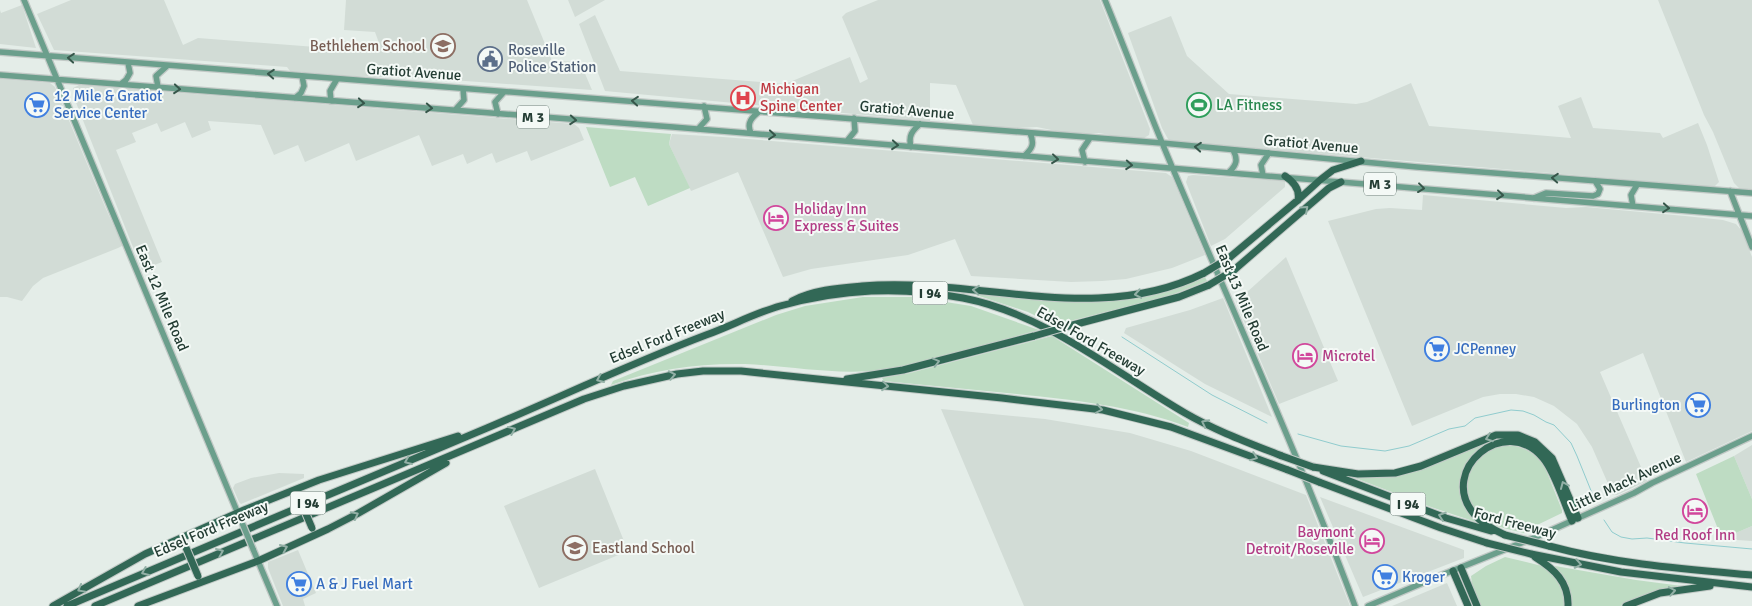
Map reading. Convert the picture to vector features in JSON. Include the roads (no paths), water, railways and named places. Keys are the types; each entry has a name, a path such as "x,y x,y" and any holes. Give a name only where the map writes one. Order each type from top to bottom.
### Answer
{"highway":[{"path":"780,306 801,296 826,290 892,284 1066,298 1110,297 1162,289 1204,273 1229,258 1333,170 1361,161"},
{"path":"1285,176 1296,187 1299,196 1298,200"},
{"path":"837,381 903,370 1179,297 1209,285 1234,270 1329,188 1342,182"},
{"name":"Edsel Ford Freeway","path":"66,606 294,508 550,402 677,346 780,306 834,294 866,290 897,290 963,298 988,304 1033,322 1073,343 1154,395 1206,424 1282,456"},
{"name":"Edsel Ford Freeway","path":"95,606 590,397 624,386 677,374 703,371 741,371 1111,411 1178,429 1288,470"},
{"path":"54,606 145,554 185,539 326,477 443,441 510,414 550,402"},
{"path":"1313,467 1358,474 1395,472 1421,466 1496,436 1518,435 1536,442 1552,458 1575,519"},
{"path":"1506,535 1492,529 1474,514 1467,503 1464,490 1466,470 1473,459 1486,447 1497,443 1514,442 1525,445 1542,457 1575,519"},
{"path":"138,606 258,561 311,537 357,514 477,445"},
{"name":"Ford Freeway","path":"1282,456 1437,515 1506,535 1617,560 1752,575"},
{"name":"Ford Freeway","path":"1288,470 1432,525 1487,543 1621,572 1752,587"},
{"path":"295,492 312,528 311,537"},
{"path":"185,539 198,576 206,581"},
{"path":"1531,554 1553,569 1561,578 1566,590 1568,606"},
{"path":"1461,568 1477,606"},
{"path":"1453,571 1468,606"},
{"path":"1626,606 1660,593 1724,584"}],"main road":[{"name":"East 12 Mile Road","path":"24,0 277,606"},
{"name":"East 13 Mile Road","path":"1106,0 1172,168 1287,438 1355,606"},
{"name":"Gratiot Avenue","path":"0,52 854,118 1162,143 1361,161 1417,168 1752,193"},
{"path":"121,84 130,73 128,63"},
{"path":"158,87 156,76 167,66"},
{"name":"M 3","path":"0,75 751,133 1752,216"},
{"path":"294,98 301,93 304,86 302,76"},
{"path":"331,101 330,91 337,79"},
{"path":"455,110 464,100 463,89"},
{"path":"498,114 496,102 504,92"},
{"path":"698,129 707,119 704,106"},
{"path":"751,133 749,122 760,111"},
{"path":"847,141 856,131 854,118"},
{"path":"911,147 910,134 920,124"},
{"path":"1024,156 1033,146 1030,133"},
{"path":"1085,162 1082,150 1090,138"},
{"path":"1229,172 1236,162 1236,155 1233,150"},
{"path":"1263,175 1260,165 1269,153"},
{"path":"1534,198 1546,193 1593,196 1598,194 1600,189 1595,181"},
{"path":"1632,206 1631,196 1637,185"},
{"path":"1730,191 1752,246"},
{"name":"Little Mack Avenue","path":"1368,606 1634,493 1752,436"}],"waterway":[{"path":"1122,337 1212,395 1267,423"},
{"path":"1298,434 1341,446 1385,451 1409,446 1449,429 1465,426 1475,418 1511,410 1523,411 1554,425 1571,443 1594,498"},
{"path":"1604,520 1612,532 1621,537 1752,549"}],"place":[{"name":"Bethlehem School","path":"443,46"},
{"name":"Roseville Police Station","path":"490,59"},
{"name":"Michigan Spine Center","path":"743,98"},
{"name":"12 Mile & Gratiot Service Center","path":"37,105"},
{"name":"LA Fitness","path":"1199,105"},
{"name":"Holiday Inn Express & Suites","path":"776,218"},
{"name":"JCPenney","path":"1437,349"},
{"name":"Microtel","path":"1305,356"},
{"name":"Burlington","path":"1698,405"},
{"name":"Red Roof Inn","path":"1695,511"},
{"name":"Baymont Detroit/Roseville","path":"1372,541"},
{"name":"Eastland School","path":"575,548"},
{"name":"Kroger","path":"1385,577"},
{"name":"A & J Fuel Mart","path":"299,584"}]}
